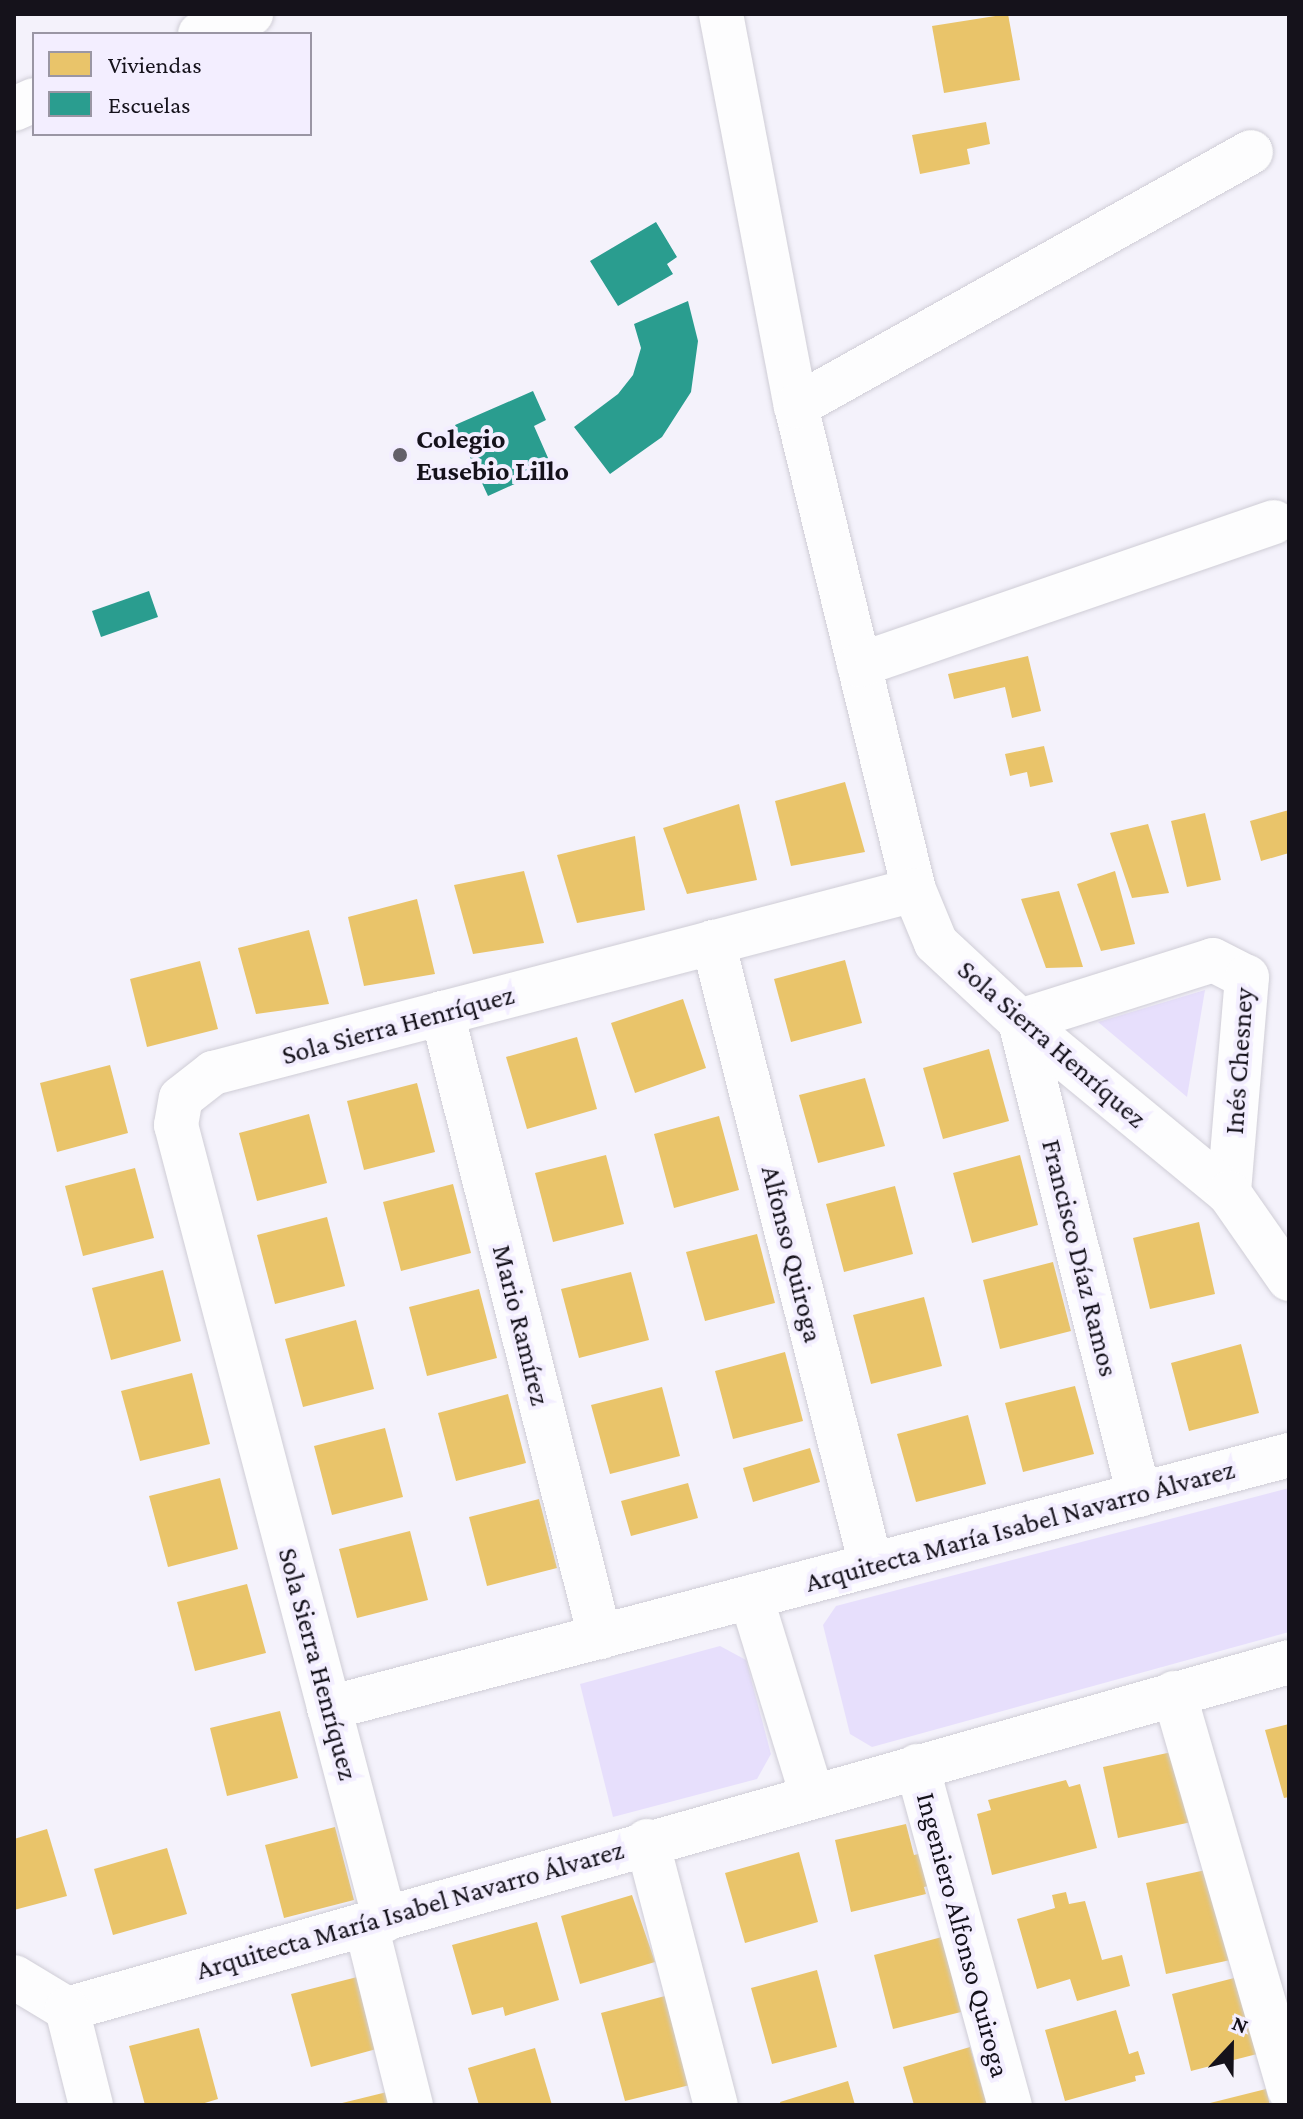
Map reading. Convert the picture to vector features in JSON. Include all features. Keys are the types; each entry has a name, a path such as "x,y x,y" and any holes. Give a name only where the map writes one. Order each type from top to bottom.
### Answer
{"street":[{"path":"205,32 251,14"},
{"path":"721,14 796,406 914,890"},
{"path":"796,406 1251,152"},
{"path":"859,665 1274,522"},
{"name":"Sola Sierra Henríquez","path":"411,2105 329,1708 176,1125 181,1098 213,1073 914,890 936,943 1020,1021 1229,1193 1289,1279"},
{"name":"Alfonso Quiroga","path":"713,942 871,1565"},
{"name":"Inés Chesney","path":"1020,1021 1213,960 1247,977 1229,1193"},
{"name":"Mario Ramírez","path":"442,1013 600,1637"},
{"name":"Francisco Díaz Ramos","path":"1020,1021 1139,1495"},
{"name":"Arquitecta María Isabel Navarro Álvarez","path":"329,1708 1289,1455"},
{"path":"751,1597 812,1795"},
{"name":"Arquitecta María Isabel Navarro Álvarez","path":"67,2009 647,1841 1289,1662"},
{"path":"1174,1693 1289,2090"},
{"name":"Ingeniero Alfonso Quiroga","path":"917,1766 1010,2105"},
{"path":"647,1841 716,2105"},
{"path":"14,1977 67,2009 91,2105"}],"shaded area":[{"path":"1205,990 1187,1097 1098,1022"},
{"path":"1289,1488 1289,1632 872,1747 850,1734 823,1625 836,1606"},
{"path":"720,1646 746,1660 771,1754 757,1779 613,1817 580,1684"}],"building: Viviendas":[{"path":"1008,14 1020,80 944,93 932,26"},
{"path":"986,122 990,144 967,149 970,164 920,174 912,135"},
{"path":"1028,656 1041,711 1012,718 1005,687 954,699 948,674"},
{"path":"1044,746 1053,782 1030,787 1027,772 1010,776 1005,754"},
{"path":"845,782 865,852 791,866 775,801"},
{"path":"739,804 757,880 687,894 663,828"},
{"path":"1289,810 1289,853 1261,861 1250,821"},
{"path":"1205,813 1221,880 1187,887 1171,821"},
{"path":"1148,824 1169,893 1132,898 1110,833"},
{"path":"635,836 645,910 577,923 557,855"},
{"path":"524,871 544,943 473,954 454,885"},
{"path":"1115,871 1135,944 1101,951 1077,884"},
{"path":"1059,891 1083,967 1046,968 1021,899"},
{"path":"417,899 435,974 364,986 348,917"},
{"path":"309,930 329,1004 256,1014 238,948"},
{"path":"845,960 862,1023 791,1042 774,979"},
{"path":"200,961 218,1029 147,1047 130,979"},
{"path":"683,999 706,1068 635,1093 611,1023"},
{"path":"577,1037 597,1109 527,1129 506,1057"},
{"path":"989,1049 1009,1121 943,1139 923,1068"},
{"path":"110,1065 128,1133 57,1152 40,1083"},
{"path":"865,1078 885,1146 818,1163 799,1095"},
{"path":"417,1083 435,1152 364,1170 347,1101"},
{"path":"309,1114 327,1183 257,1201 239,1133"},
{"path":"719,1116 739,1190 674,1208 654,1134"},
{"path":"606,1155 624,1224 553,1242 535,1173"},
{"path":"1020,1155 1038,1225 972,1243 953,1173"},
{"path":"135,1168 154,1238 83,1256 65,1186"},
{"path":"453,1184 471,1253 401,1271 383,1202"},
{"path":"895,1186 913,1254 844,1272 826,1204"},
{"path":"327,1217 345,1286 275,1304 257,1235"},
{"path":"1199,1222 1215,1294 1150,1309 1133,1238"},
{"path":"757,1234 775,1303 705,1321 686,1252"},
{"path":"1053,1262 1071,1331 1000,1349 983,1280"},
{"path":"163,1270 181,1341 111,1360 92,1288"},
{"path":"631,1272 649,1340 579,1358 561,1289"},
{"path":"479,1289 497,1358 427,1376 409,1307"},
{"path":"924,1297 942,1366 871,1384 853,1315"},
{"path":"356,1320 374,1389 303,1407 285,1339"},
{"path":"1241,1344 1259,1413 1189,1431 1171,1363"},
{"path":"785,1352 803,1421 733,1439 715,1371"},
{"path":"192,1373 210,1444 140,1461 121,1391"},
{"path":"1075,1386 1094,1454 1023,1472 1005,1403"},
{"path":"662,1387 680,1456 610,1474 591,1405"},
{"path":"508,1394 526,1463 456,1481 438,1413"},
{"path":"968,1415 986,1484 916,1502 897,1434"},
{"path":"385,1428 403,1497 332,1515 314,1446"},
{"path":"810,1448 820,1482 753,1502 743,1468"},
{"path":"220,1478 238,1549 168,1567 149,1496"},
{"path":"688,1483 698,1518 631,1536 621,1501"},
{"path":"539,1499 557,1568 487,1586 469,1517"},
{"path":"410,1531 428,1600 357,1618 339,1549"},
{"path":"247,1584 266,1653 195,1671 177,1602"},
{"path":"280,1711 298,1778 227,1796 210,1728"},
{"path":"1289,1724 1289,1797 1284,1798 1265,1730"},
{"path":"1181,1750 1196,1821 1118,1838 1103,1767"},
{"path":"1066,1780 1069,1787 1080,1784 1097,1848 992,1875 977,1814 991,1810 988,1800"},
{"path":"906,1824 914,1855 927,1852 940,1883 924,1887 926,1894 851,1912 835,1840"},
{"path":"335,1827 354,1900 284,1918 265,1845"},
{"path":"47,1829 67,1896 14,1910 14,1839"},
{"path":"167,1848 187,1914 113,1935 94,1869"},
{"path":"799,1852 818,1922 745,1943 725,1873"},
{"path":"1215,1868 1235,1959 1166,1974 1146,1883"},
{"path":"1066,1892 1069,1904 1085,1901 1102,1960 1122,1955 1130,1986 1077,2001 1070,1979 1037,1989 1017,1919 1055,1908 1052,1895"},
{"path":"632,1895 655,1962 580,1984 561,1916"},
{"path":"537,1922 559,2000 505,2016 503,2007 472,2015 452,1945"},
{"path":"942,1937 961,2012 893,2029 874,1955"},
{"path":"817,1970 837,2047 772,2064 751,1988"},
{"path":"361,1976 380,2048 311,2067 291,1994"},
{"path":"1238,1977 1257,2054 1191,2071 1172,1994"},
{"path":"665,1996 698,2083 625,2101 601,2013"},
{"path":"1116,2010 1129,2054 1138,2051 1145,2074 1135,2076 1136,2081 1065,2101 1045,2030"},
{"path":"199,2028 218,2099 198,2105 145,2105 129,2046"},
{"path":"970,2047 987,2105 914,2105 903,2067"},
{"path":"535,2048 552,2105 479,2105 468,2068"},
{"path":"848,2081 855,2105 781,2105 780,2102"},
{"path":"1266,2089 1270,2105 1206,2105 1206,2104"},
{"path":"387,2092 390,2105 338,2105 338,2104"}],"building: Escuelas":[{"path":"656,222 677,257 667,264 673,274 618,306 590,261"},
{"path":"688,301 698,341 691,392 662,437 610,474 574,427 618,394 633,375 641,348 634,324"},
{"path":"533,391 546,420 534,426 552,467 488,496 455,425"},
{"path":"149,591 158,617 101,637 92,611"}],"place":[{"name":"Colegio Eusebio Lillo","path":"400,455"}]}
